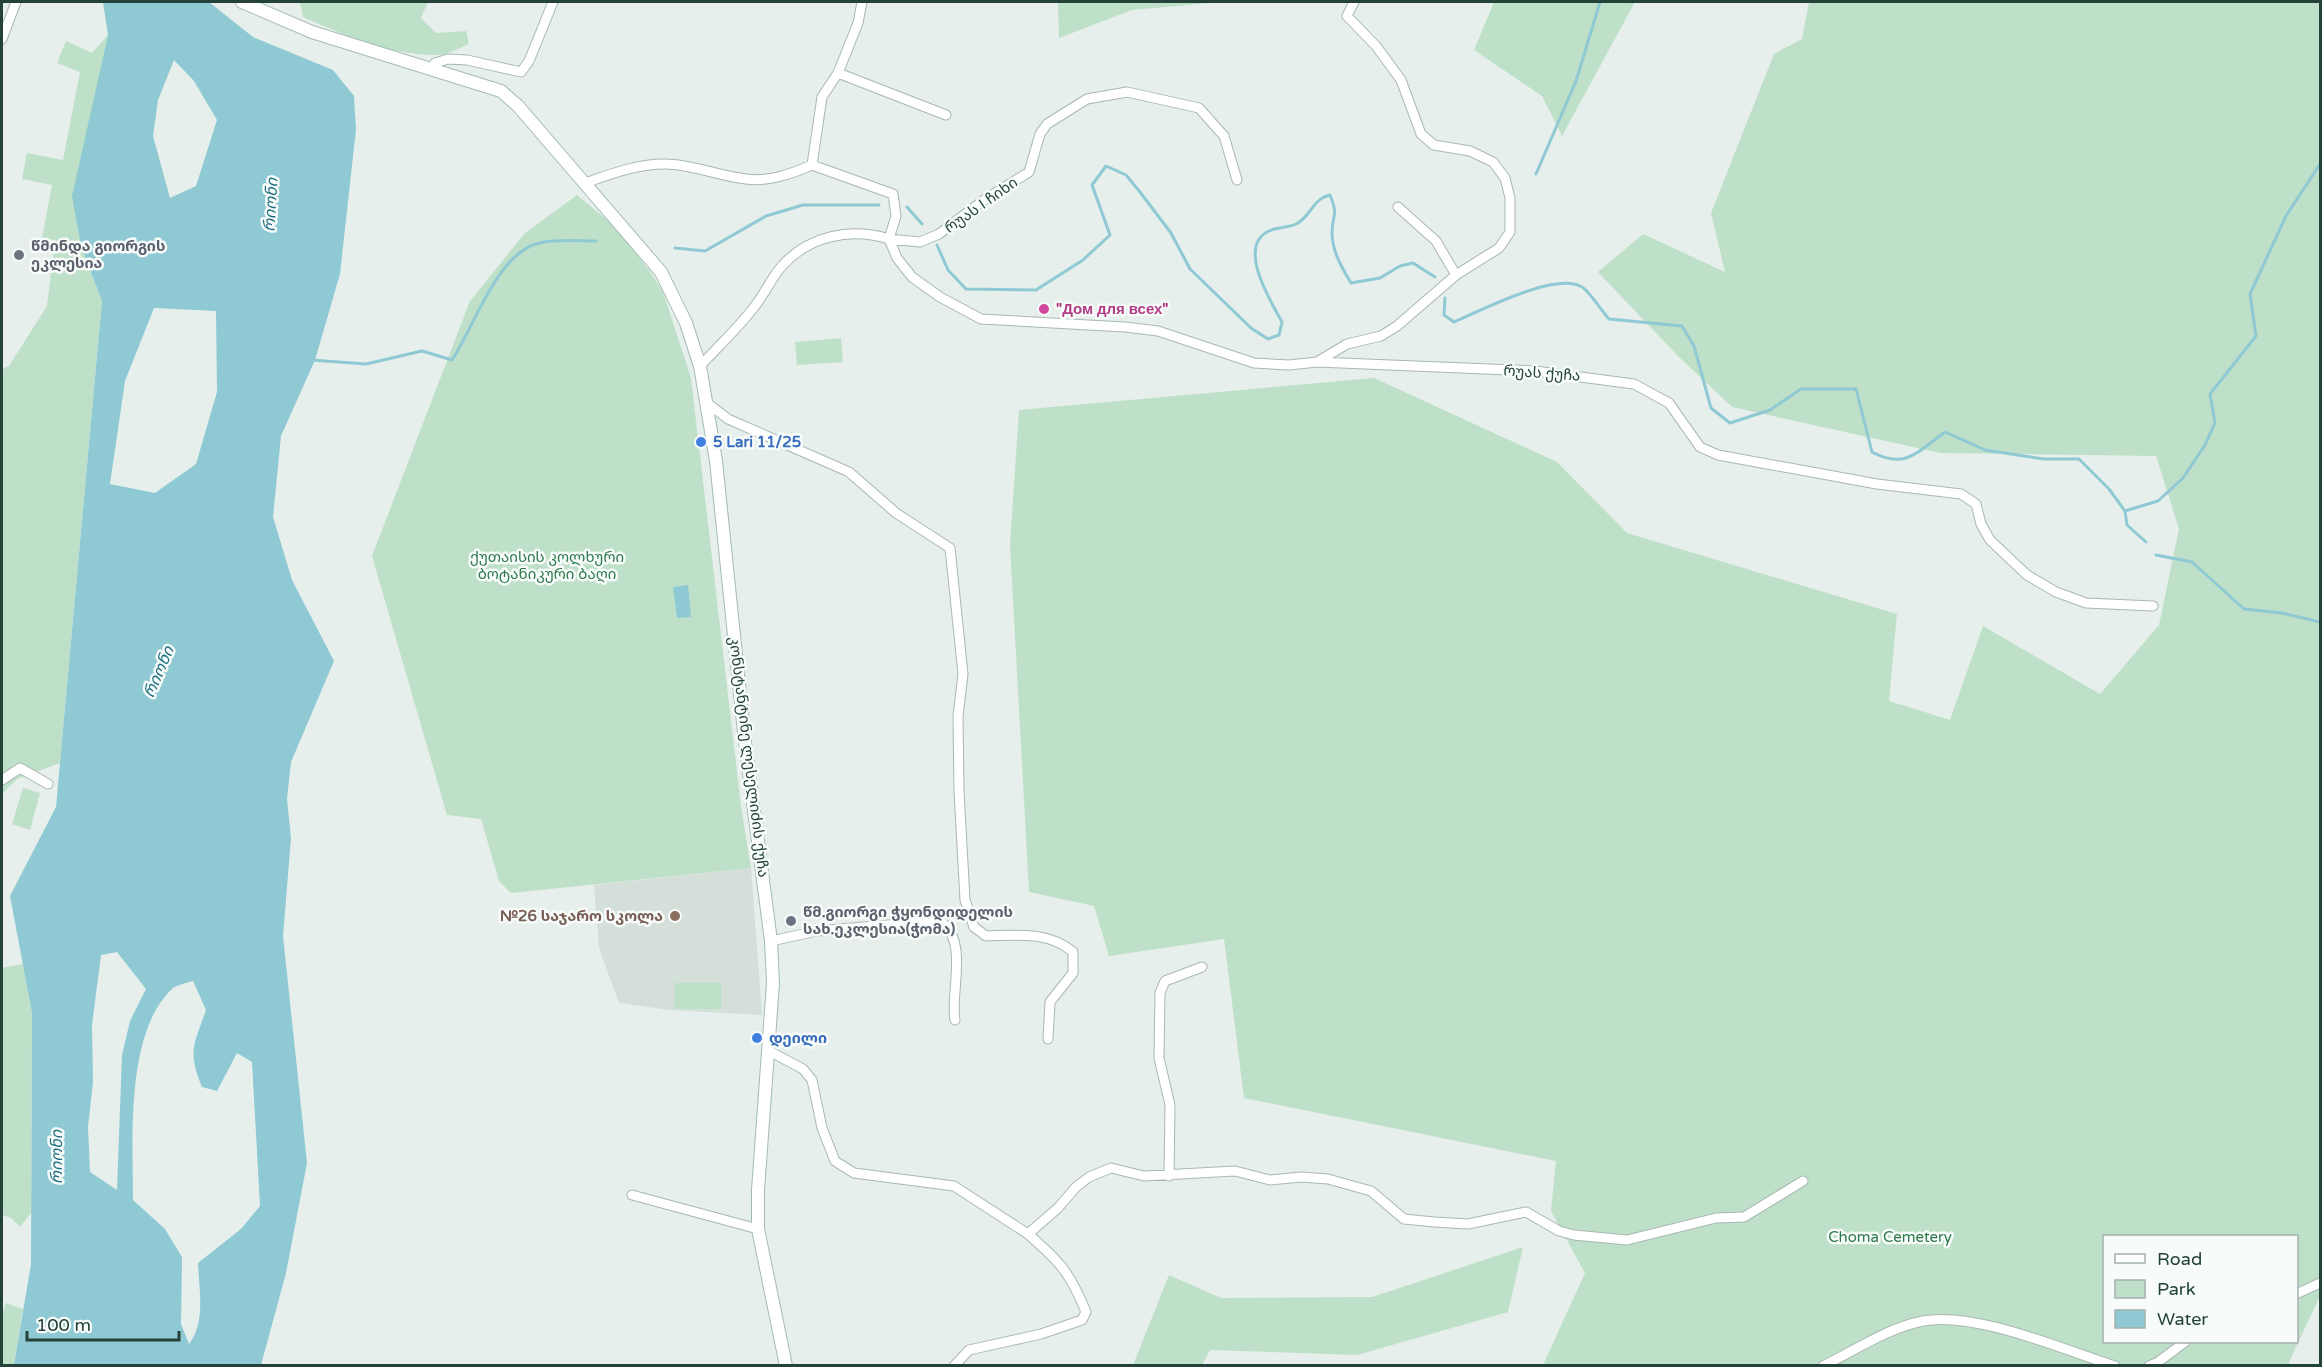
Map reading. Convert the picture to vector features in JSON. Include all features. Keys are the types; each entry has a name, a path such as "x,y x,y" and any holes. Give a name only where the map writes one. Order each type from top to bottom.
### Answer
{"main road":[{"name":"კონსტანტინე ლესელიძის ქუჩა","path":"242,2 312,32 501,91 585,183 661,272 686,323 700,366 716,461 745,742 771,941 773,984 758,1190 758,1229 786,1365"}],"street":[{"path":"2,39 16,2"},
{"path":"432,68 435,63 448,59 490,64 521,72 530,61 539,31 553,2"},
{"path":"812,165 822,97 838,73 858,24 862,2"},
{"path":"1317,362 1347,344 1381,336 1397,326 1456,275 1499,248 1510,232 1510,198 1505,178 1493,162 1470,151 1434,145 1421,134 1401,80 1376,46 1347,16 1354,2"},
{"path":"838,73 946,115"},
{"name":"რუას I ჩიხი","path":"700,366 755,306 781,266 816,240 853,232 872,233 920,242 939,234 984,200 1029,172 1040,134 1047,124 1087,99 1127,92 1199,108 1224,136 1237,180"},
{"path":"585,183 628,168 665,164 697,168 747,180 784,177 812,165 893,194 896,216 889,238"},
{"path":"1398,207 1436,241 1456,275"},
{"name":"რუას ქუჩა","path":"889,238 897,258 912,277 939,297 981,319 1125,327 1158,332 1254,363 1289,365 1317,362 1535,371 1634,384 1669,403 1700,447 1718,455 1877,484 1961,494 1976,504 1981,524 1990,540 2027,575 2056,592 2086,603 2153,606"},
{"path":"706,402 728,419 849,472 896,513 950,548 963,674 958,716 959,791 965,900 974,927 986,936 1033,936 1060,941 1073,952 1072,973 1050,1002 1048,1039"},
{"path":"2,780 20,768 48,784"},
{"path":"771,941 817,931 934,921 943,923 952,937 957,978 955,1020"},
{"path":"1169,1176 1170,1105 1159,1058 1160,993 1165,981 1202,968"},
{"path":"769,1051 803,1069 812,1080 822,1128 835,1161 854,1173 954,1186 1028,1234 1060,1262 1077,1290 1086,1312 1082,1320 1041,1334 969,1350 954,1365"},
{"path":"1028,1234 1089,1177 1111,1168 1144,1176 1235,1171 1270,1180 1328,1179 1371,1191 1404,1219 1468,1224 1526,1212 1566,1233 1627,1240 1716,1218 1744,1217 1803,1181"},
{"path":"632,1195 758,1229"},
{"path":"2298,1293 2320,1283"},
{"path":"1823,1365 1862,1348 1875,1337 1925,1321 1983,1323 2115,1365"},
{"path":"2149,1365 2158,1362 2182,1343"}],"shaded area":[{"name":"№26 საჯარო სკოლა","path":"751,868 762,1015 669,1010 619,1003 599,948 594,885"}],"green space":[{"path":"300,2 432,2 427,4 421,18 436,33 466,31 469,44 438,55 386,48 303,17"},
{"path":"1058,2 1221,2 1132,10 1059,38"},
{"path":"1494,2 1635,2 1562,136 1542,96 1474,50"},
{"name":"Choma Cemetery","path":"1809,2 2320,2 2320,1296 2298,1343 2298,1235 2103,1235 2103,1343 2298,1343 2289,1362 2291,1365 1543,1365 1585,1273 1551,1211 1556,1161 1244,1098 1224,939 1109,956 1094,906 1029,892 1010,545 1019,410 1374,378 1557,462 1627,533 1897,614 1889,701 1950,720 1983,626 2100,694 2159,625 2179,529 2156,456 1940,453 1732,407 1679,357 1598,272 1643,234 1725,272 1711,213 1774,54 1802,39"},
{"path":"108,35 96,92 81,246 102,301 60,763 17,779 2,794 2,369 9,366 47,306 55,240 42,238 52,185 22,179 27,153 63,160 80,72 57,63 66,41 92,53"},
{"name":"ქუთაისის კოლხური ბოტანიკური ბაღი","path":"577,195 611,223 649,270 663,292 691,378 741,806 751,868 511,893 499,881 481,819 447,815 372,556 470,301 525,233"},
{"path":"841,338 843,362 797,365 795,342"},
{"path":"23,788 40,793 30,830 12,824"},
{"path":"23,964 32,1013 31,1213 20,1227 11,1218 2,1215 2,968"},
{"path":"675,983 721,983 721,1009 674,1009"},
{"path":"1523,1247 1508,1312 1357,1355 1210,1350 1202,1365 1133,1365 1169,1275 1221,1298 1372,1297"},
{"path":"6,1303 23,1309 14,1365 2,1365 2,1315"}],"water":[{"name":"რიონი","path":"103,2 209,2 253,37 333,70 354,96 356,129 340,274 315,360 281,436 273,517 292,580 334,661 291,762 287,799 291,838 283,936 307,1163 286,1273 261,1365 14,1365 31,1264 32,1013 10,896 56,807 102,301 81,246 72,196 108,35","holes":["174,60 194,81 217,120 196,186 170,198 153,136 158,100","154,308 216,311 217,392 196,464 155,493 110,484 125,381","117,952 146,989 130,1021 122,1055 117,1190 90,1172 88,1127 93,1082 92,1025 101,955","193,981 206,1010 194,1048 197,1075 202,1087 217,1091 237,1053 252,1062 260,1206 241,1229 198,1263 200,1316 189,1344 181,1324 182,1257 165,1229 133,1200 133,1119 139,1060 146,1032 157,1008 172,989"]},
{"path":"688,585 691,617 677,618 673,587"}],"waterway":[{"path":"1536,174 1576,81 1600,2"},
{"path":"1445,298 1444,315 1454,322 1518,294 1555,284 1570,283 1585,289 1609,319 1682,326 1694,346 1711,408 1730,423 1770,410 1801,389 1856,389 1872,452 1884,457 1903,459 1919,452 1945,432 1985,450 2044,459 2079,459 2109,489 2125,511 2158,501 2183,478 2205,445 2215,423 2210,394 2256,336 2250,294 2286,216 2320,164"},
{"path":"937,245 948,270 966,289 1036,290 1083,260 1110,235 1092,185 1106,166 1126,175 1140,192 1171,233 1190,269 1251,328 1268,339 1279,335 1282,322 1259,275 1256,249 1260,238 1269,231 1301,221 1324,197 1330,195 1333,202 1334,246 1351,283 1380,278 1400,266 1413,263 1435,277"},
{"path":"675,248 705,251 766,216 803,205 879,205"},
{"path":"907,207 922,224"},
{"path":"311,360 366,364 422,351 452,360 488,292 512,260 525,249 540,243 596,241"},
{"path":"2125,511 2127,525 2146,542"},
{"path":"2156,555 2192,562 2244,609 2282,613 2320,622"}],"place":[{"name":"წმინდა გიორგის ეკლესია","path":"19,255"},
{"name":"\"Дом для всех\"","path":"1044,309"},
{"name":"5 Lari 11/25","path":"701,442"},
{"name":"№26 საჯარო სკოლა","path":"675,916"},
{"name":"წმ.გიორგი ჭყონდიდელის სახ.ეკლესია(ჭომა)","path":"791,921"},
{"name":"დეილი","path":"757,1038"}]}
